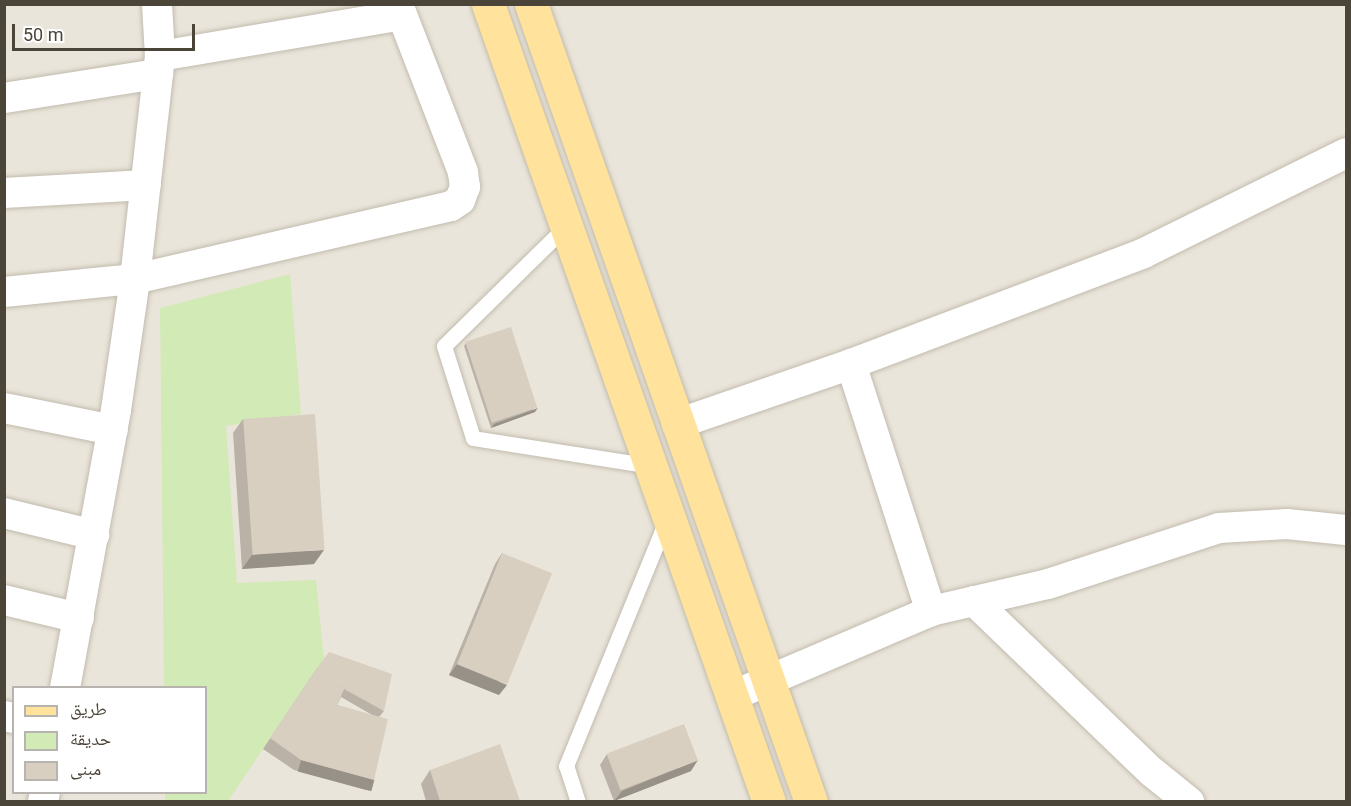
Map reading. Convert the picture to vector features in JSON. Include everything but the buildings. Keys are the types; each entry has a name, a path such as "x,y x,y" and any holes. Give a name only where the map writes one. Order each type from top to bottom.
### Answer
{"main road":[{"path":"488,4 769,801"},
{"path":"531,4 811,801"}],"street":[{"path":"65,686 113,430 135,279 159,65 157,4"},
{"path":"4,98 400,10 463,172 465,187 460,200 452,206 135,279 4,292"},
{"path":"677,424 850,364 1144,253 1347,153"},
{"path":"4,193 146,185"},
{"path":"850,364 931,611"},
{"path":"4,408 113,430"},
{"path":"4,513 94,535"},
{"path":"732,696 768,683 931,611 1048,584 1219,528 1287,524 1347,530"},
{"path":"4,600 79,618"},
{"path":"974,601 1152,772 1189,801"}],"lane":[{"path":"566,226 444,346 474,438 651,466"},
{"path":"578,801 566,766 668,515"}],"shaded area":[{"path":"5,5 1346,5 1346,801 5,802"}],"green space":[{"path":"290,274 301,414 226,426 237,583 316,580 324,659 228,801 165,801 165,794 207,794 207,686 164,686 160,308"}]}
